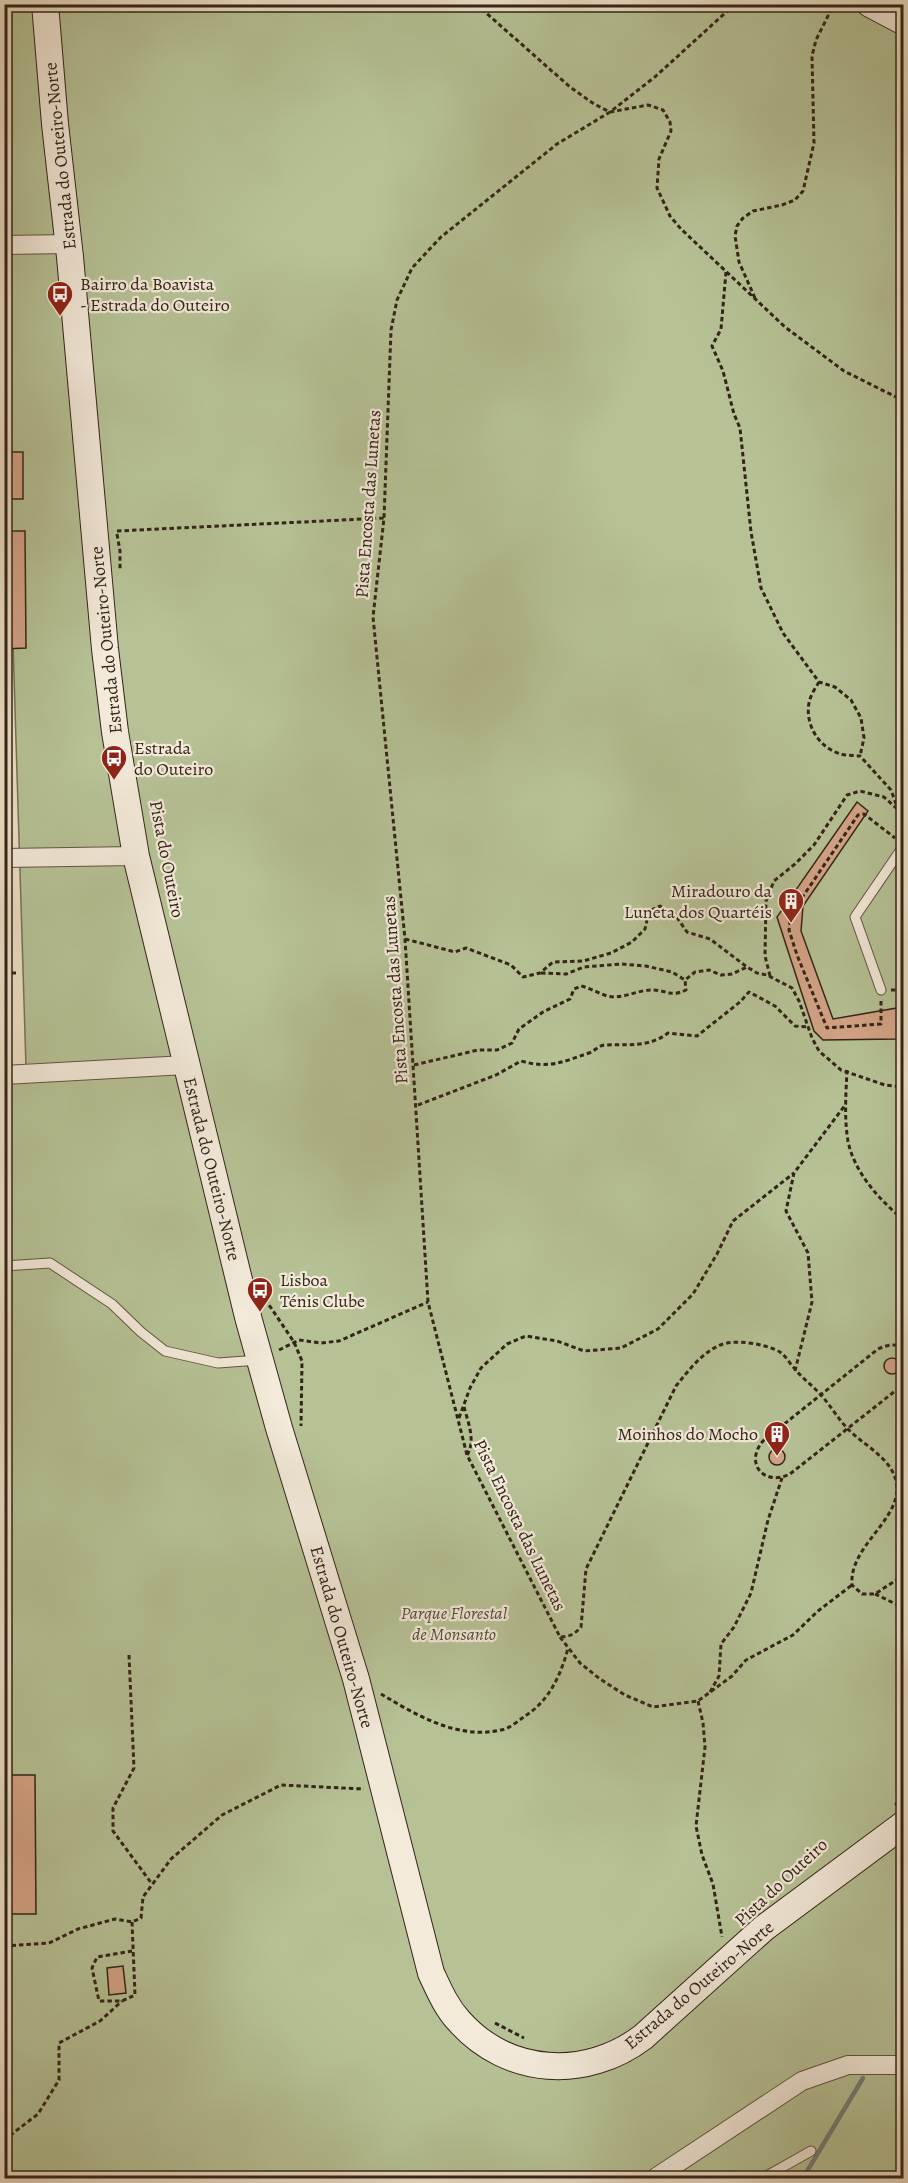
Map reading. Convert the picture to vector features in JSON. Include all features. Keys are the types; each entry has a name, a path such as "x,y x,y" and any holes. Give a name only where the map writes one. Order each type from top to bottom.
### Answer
{"street":[{"name":"Estrada do Outeiro-Norte","path":"45,4 105,649 115,732 136,856 260,1360 356,1679 430,1973 444,2002 459,2022 505,2055 536,2066 554,2067 599,2060 630,2047 764,1928 899,1815"},
{"path":"870,4 903,22"},
{"path":"4,245 69,244"},
{"path":"4,858 136,856"},
{"path":"4,1075 186,1065"},
{"path":"655,2178 802,2081 848,2065 903,2067"}],"lane":[{"path":"881,990 855,917 903,845"},
{"path":"4,1266 50,1263 112,1304 165,1351 218,1363 260,1360"},
{"path":"763,2178 811,2151"}],"path":[{"path":"476,4 570,87 594,104 609,112 648,105 658,107 667,115 671,131 659,159 657,188 670,216 785,327 844,371 903,401"},
{"name":"Pista Encosta das Lunetas","path":"735,4 656,76 609,112 557,144 441,237 412,268 397,300 391,330 384,518 373,618 405,939 428,1302 467,1455 560,1637 566,1637 581,1627 586,1569 676,1386 693,1365 720,1345 756,1342 781,1353 795,1371 821,1395 847,1429 878,1454 892,1470 897,1489 891,1509 856,1561 851,1574 852,1585"},
{"path":"756,300 739,262 735,236 737,226 753,211 795,200 803,191 814,143 812,56 816,40 834,4"},
{"path":"726,272 721,329 712,346 723,371 740,428 751,532 761,588 783,633 819,682 835,687 851,700 861,718 864,738 860,756"},
{"path":"117,531 384,518"},
{"path":"114,522 120,551 120,571"},
{"path":"819,682 810,698 808,716 813,733 825,747 842,755 860,756 891,790 898,810"},
{"path":"770,976 765,956 766,901 774,881 814,845 847,795 860,791 884,797 903,814"},
{"path":"898,810 903,792"},
{"path":"881,990 881,1024 827,1028 789,930 791,914 858,815 864,814 896,838"},
{"path":"540,973 554,962 583,961 611,953 632,942 645,929 649,911 660,906 676,916 687,932 710,939 757,973 770,976 792,988 819,1051 841,1070 885,1085 903,1087"},
{"path":"405,939 455,952 466,948 511,965 523,978 540,973 566,975 584,967 621,964 646,966 672,972 685,980"},
{"path":"685,980 695,972 709,970 721,975 732,974 747,967"},
{"path":"4,973 19,973"},
{"path":"414,1065 478,1050 497,1050 512,1043 519,1029 543,1012 570,999 574,989 580,986 608,996 623,996 655,990 675,995 686,990 685,980"},
{"path":"417,1106 496,1075 521,1060 538,1065 563,1063 592,1052 603,1044 629,1046 658,1040 668,1033 697,1036 749,993 775,1006 795,1026 808,1027"},
{"path":"846,1070 848,1141 856,1166 878,1195 903,1220"},
{"path":"458,1420 470,1388 481,1368 507,1344 526,1336 557,1341 584,1351 621,1348 658,1329 693,1294 717,1254 733,1221 794,1173 846,1104"},
{"path":"794,1173 786,1211 808,1252 812,1302 795,1371"},
{"path":"265,1299 294,1342 299,1340 321,1343 339,1341 428,1302"},
{"path":"903,1348 886,1345 878,1349 758,1447 755,1455 760,1471 774,1479 783,1478 903,1384"},
{"path":"463,1405 470,1428 471,1448 467,1455"},
{"path":"709,1694 719,1676 722,1644 734,1627 751,1593 768,1520 783,1478"},
{"path":"875,1594 903,1575"},
{"path":"560,1637 580,1663 600,1679 625,1695 653,1707 698,1701 732,1676 746,1660 792,1635 852,1585 862,1594 875,1594 903,1608"},
{"path":"356,1679 418,1716 470,1731 502,1730 530,1713 551,1691 562,1669 568,1647"},
{"path":"129,1655 134,1768 113,1808 112,1831 152,1884"},
{"path":"698,1701 704,1723 705,1747 696,1826 702,1855 713,1884 723,1940"},
{"path":"4,1946 49,1942 78,1929 115,1919 132,1922 141,1918 143,1897 171,1859 222,1815 281,1785 383,1790"},
{"path":"899,1815 903,1799"},
{"path":"4,2140 38,2114 59,2080 59,2043 100,2021 122,2001 135,1995 132,1922"},
{"path":"122,2001 99,2001 92,1968 97,1957 132,1951"},
{"path":"490,2021 528,2040"}],"green space":[{"name":"Parque Florestal de Monsanto","path":"5,5 903,5 903,2178 5,2178 4,1069 26,1067 5,382"}],"building":[{"path":"4,452 23,452 23,499 4,499"},
{"path":"4,531 25,531 26,648 4,649"},
{"name":"Miradouro da Luneta dos Quartéis","path":"857,802 868,811 803,906 801,931 833,1019 897,1008 897,1039 823,1040 814,1031 777,917"},
{"path":"889,1358 895,1358 900,1366 898,1372 889,1374 884,1369 884,1363"},
{"name":"Moinhos do Mocho","path":"774,1449 780,1449 785,1457 783,1463 774,1465 769,1460 769,1454"},
{"path":"4,1775 35,1775 36,1914 4,1914"},
{"path":"123,1966 126,1993 109,1995 107,1968"}],"waterway":[{"path":"803,2178 863,2078"}],"place":[{"name":"Bairro da Boavista - Estrada do Outeiro","path":"60,317"},
{"name":"Estrada do Outeiro","path":"114,781"},
{"name":"Miradouro da Luneta dos Quartéis","path":"791,924"},
{"name":"Lisboa Ténis Clube","path":"260,1313"},
{"name":"Moinhos do Mocho","path":"777,1457"}]}
